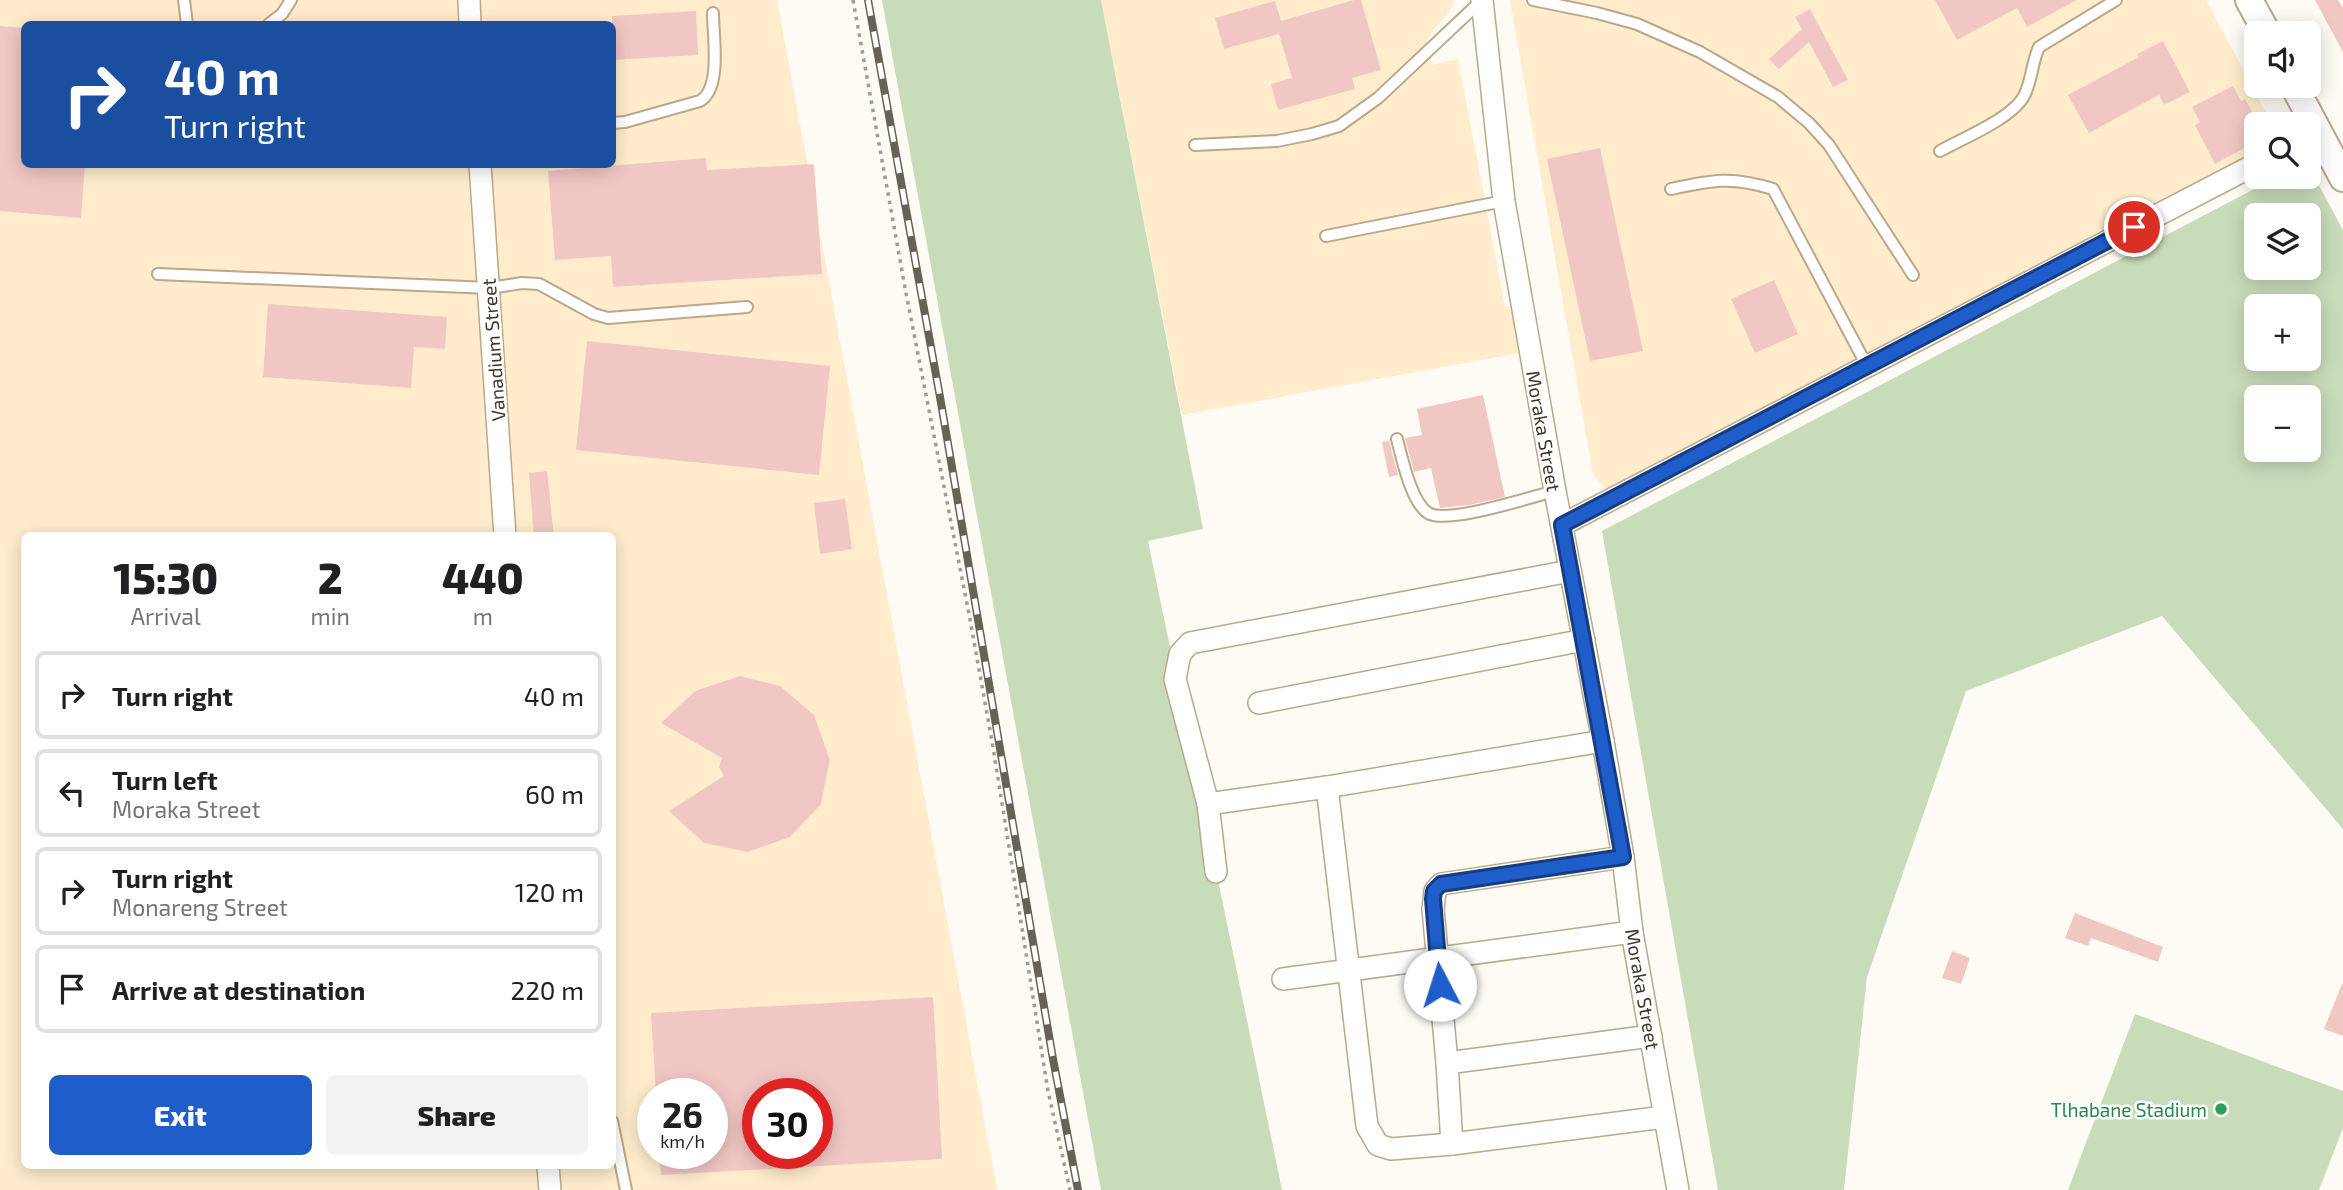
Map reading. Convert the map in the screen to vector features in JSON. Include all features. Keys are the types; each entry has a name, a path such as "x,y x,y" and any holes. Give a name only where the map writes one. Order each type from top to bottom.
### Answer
{"street":[{"path":"469,0 470,21"},
{"name":"Moraka Street","path":"1482,0 1504,201 1555,491 1603,741 1623,857 1632,932 1678,1190"},
{"path":"2249,0 2260,21"},
{"path":"2301,98 2343,178"},
{"name":"Vanadium Street","path":"480,168 505,532"},
{"path":"1562,525 2244,170"},
{"path":"1216,872 1208,804 1175,680 1180,654 1190,643 1570,571"},
{"path":"1259,703 1584,640"},
{"path":"1208,804 1327,788 1603,741"},
{"path":"1327,788 1367,1126 1378,1145 1391,1149 1452,1144 1664,1117"},
{"path":"1452,1144 1434,891 1441,884 1623,857"},
{"path":"1283,979 1632,932"},
{"path":"1447,1063 1651,1036"},
{"path":"548,1169 550,1190"}],"lane":[{"path":"184,0 187,21"},
{"path":"273,21 291,0"},
{"path":"1195,145 1277,141 1339,126 1378,98 1482,0"},
{"path":"1533,0 1637,24 1700,52 1778,97 1809,123 1829,145 1913,275"},
{"path":"1940,151 2012,110 2024,96 2039,47 2116,0"},
{"path":"616,123 699,102 706,97 714,82 713,13"},
{"path":"1671,189 1720,179 1751,182 1773,189 1867,366"},
{"path":"1326,236 1504,201"},
{"path":"158,274 490,288 522,283 539,284 594,314 608,318 747,307"},
{"path":"1397,439 1419,503 1427,512 1439,517 1462,515 1555,491"},
{"path":"616,1141 626,1190"}],"path":[{"path":"853,0 991,734 1048,1091 1070,1190"}],"shaded area":[{"path":"0,0 777,0 997,1190 0,1190"},
{"path":"1101,0 1453,0 1454,4 1426,41 1432,65 1458,59 1505,307 1511,306 1519,353 1182,415"},
{"path":"1510,0 2206,0 2244,71 2244,98 2258,98 2266,112 2244,112 2244,157 1608,492 1593,474"}],"green space":[{"path":"882,0 1101,0 1203,529 1148,541 1282,1190 1101,1190"},
{"path":"2254,189 2321,189 2343,230 2343,829 2162,616 1966,691 1867,977 1844,1190 1718,1190 1602,531"},
{"name":"Tlhabane Stadium","path":"2135,1014 2343,1091 2343,1128 2319,1190 2068,1190"}],"building":[{"path":"1361,0 1381,70 1352,78 1355,89 1278,110 1271,84 1292,78 1279,34 1224,49 1215,18 1275,1 1281,21"},
{"path":"1935,0 2077,0 2027,27 2017,8 1957,40"},
{"path":"2315,0 2338,0 2343,8 2343,52"},
{"path":"1810,9 1848,80 1833,87 1809,42 1779,69 1769,59 1802,29 1795,17"},
{"path":"696,11 698,55 616,60 616,21 612,21 612,16"},
{"path":"0,26 21,28 21,168 85,168 81,218 0,211"},
{"path":"2163,41 2190,92 2164,105 2159,95 2089,133 2068,95"},
{"path":"2233,86 2241,101 2245,99 2252,112 2244,112 2244,148 2215,164 2195,125 2200,122 2192,107"},
{"path":"1600,148 1643,351 1590,361 1547,159"},
{"path":"706,158 707,170 814,164 822,274 613,287 611,256 555,260 548,171 616,168 616,165"},
{"path":"1774,280 1798,334 1755,353 1731,299"},
{"path":"268,304 447,317 445,349 414,347 411,388 263,377"},
{"path":"587,341 830,366 819,475 576,450"},
{"path":"1483,395 1505,497 1440,508 1431,468 1414,472 1405,438 1422,435 1417,409"},
{"path":"1389,441 1398,475 1389,477 1382,442"},
{"path":"547,471 554,532 534,532 529,473"},
{"path":"845,499 852,549 820,554 814,503"},
{"path":"740,676 780,686 814,715 830,760 821,804 790,837 748,852 704,843 669,811 724,776 719,767 722,758 661,723 695,691"},
{"path":"2075,913 2163,947 2158,962 2091,938 2088,946 2065,938"},
{"path":"1952,951 1970,958 1961,984 1942,978"},
{"path":"2343,984 2343,1036 2324,1029"},
{"path":"933,997 942,1159 833,1165 833,1078 742,1078 742,1169 766,1169 661,1175 660,1169 728,1169 728,1078 655,1078 651,1013"}],"railway":[{"path":"868,0 1078,1190"}],"place":[{"name":"Tlhabane Stadium","path":"2221,1109"}],"route":[{"path":"1440,985 1433,899 1434,891 1441,884 1623,857 1562,525 2134,227"}]}
